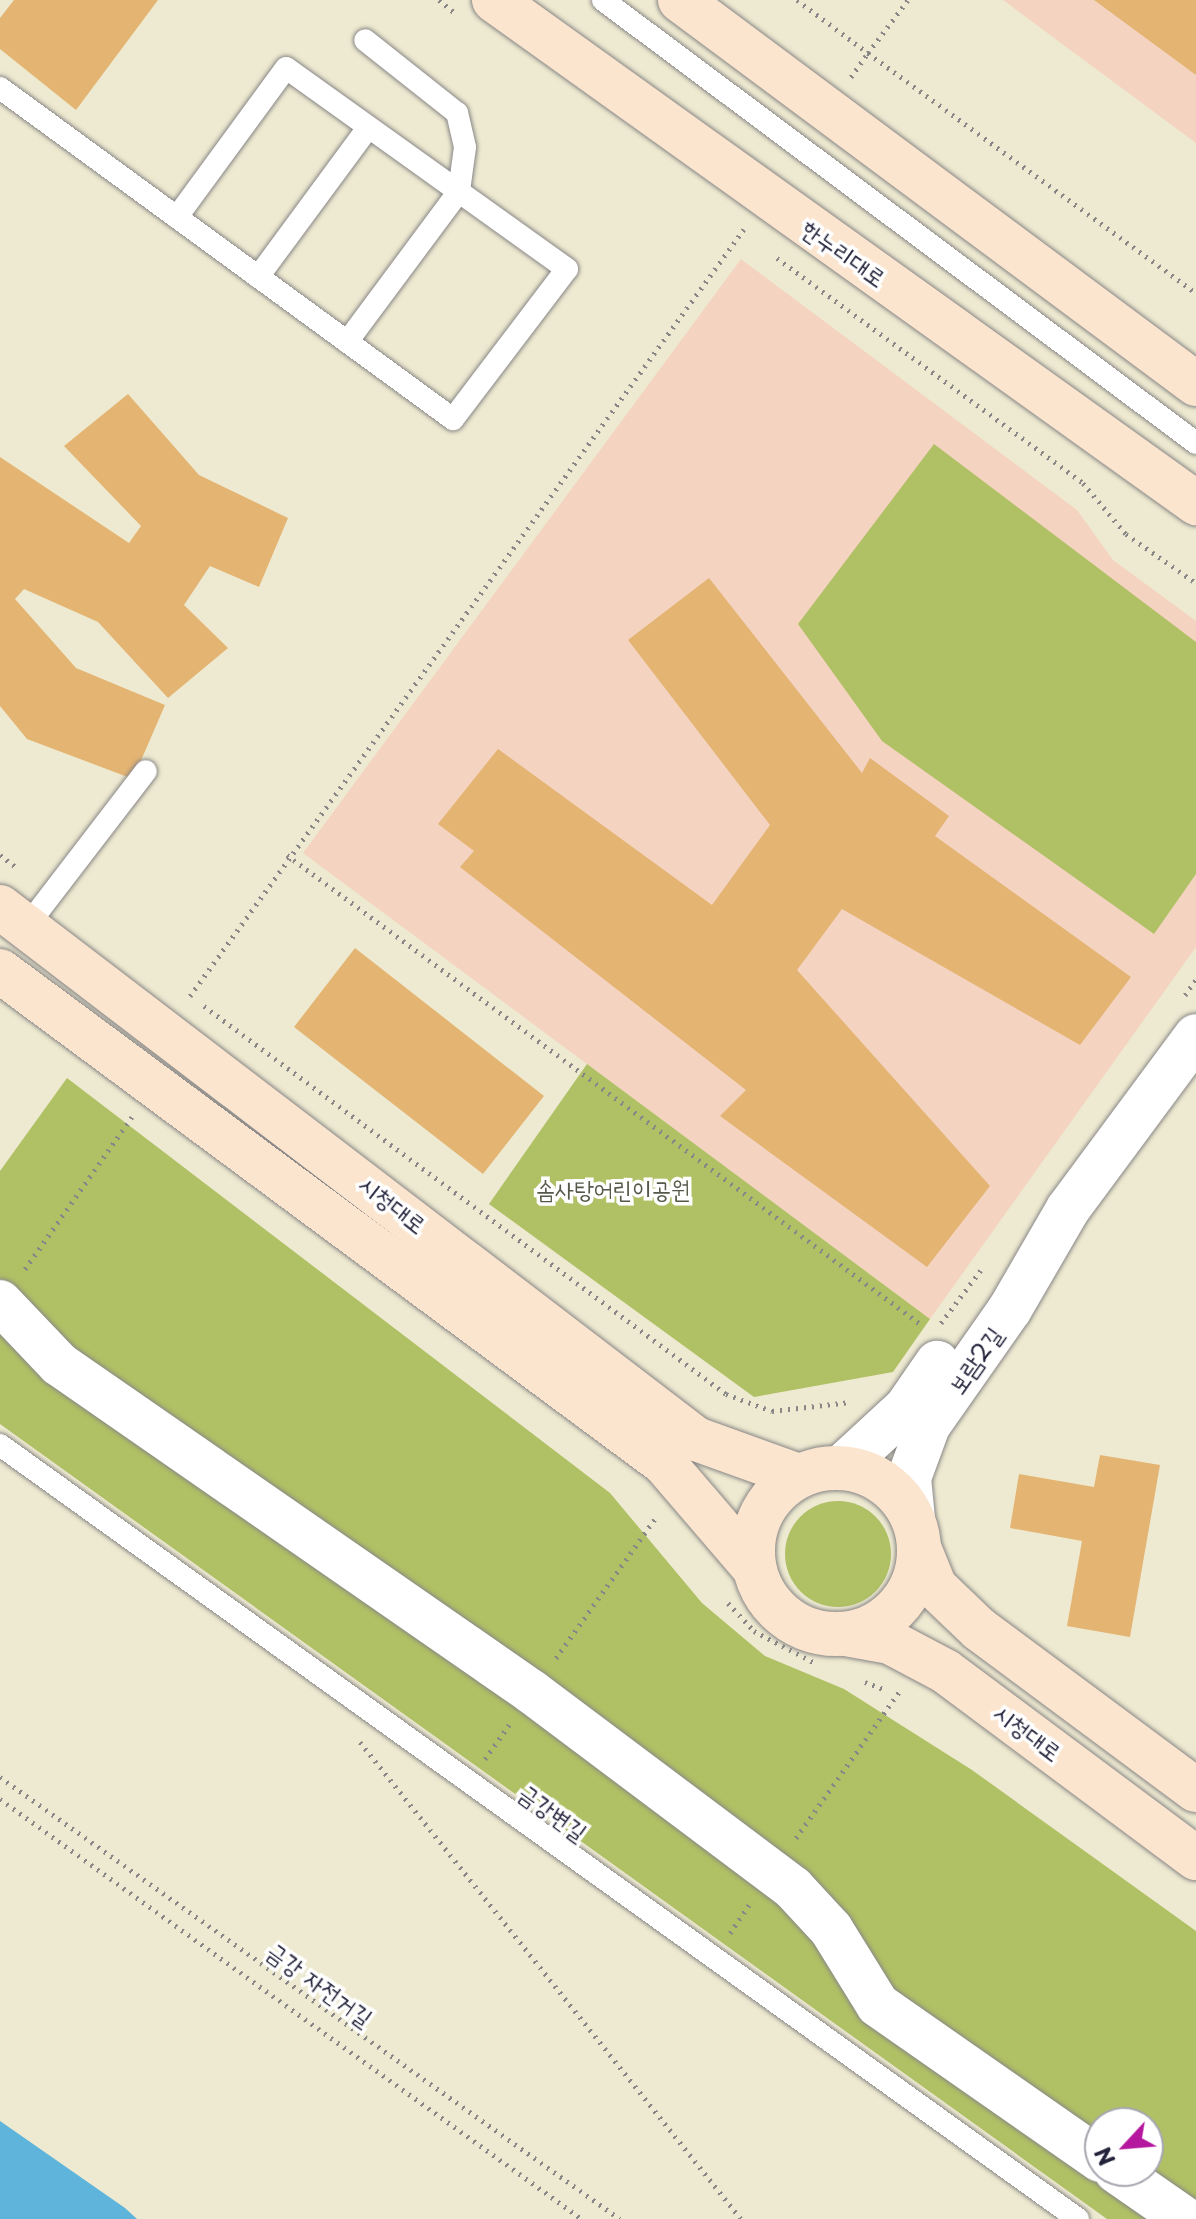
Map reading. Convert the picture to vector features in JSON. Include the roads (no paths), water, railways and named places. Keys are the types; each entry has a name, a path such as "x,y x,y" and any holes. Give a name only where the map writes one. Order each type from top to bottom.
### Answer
{"street":[{"path":"680,0 1196,384"},
{"name":"한누리대로","path":"479,10 1196,503"},
{"name":"시청대로","path":"26,909 696,1439 799,1476"},
{"name":"시청대로","path":"0,971 680,1482 754,1568"},
{"name":"보람2길","path":"917,1534 909,1478 928,1426 1010,1309 1068,1209 1186,1021"},
{"name":"보람2길","path":"842,1467 906,1408 985,1293 1068,1209"},
{"path":"1,1302 59,1364 532,1692 772,1872 831,1929 878,2005 1084,2149"},
{"path":"917,1534 899,1607 846,1634 788,1619 766,1597 754,1568 761,1514 799,1476 842,1467 872,1475 917,1534 935,1587 979,1629 1196,1790"},
{"name":"시청대로","path":"846,1634 890,1642 922,1658 1196,1858"},
{"path":"1139,2187 1185,2219"}],"lane":[{"path":"603,0 1196,443"},
{"path":"347,342 459,191 465,147 457,113 365,40"},
{"path":"0,88 453,419 567,269 367,129 286,68 177,217"},
{"path":"258,277 367,129"},
{"path":"26,909 146,771"},
{"name":"금강변길","path":"0,1445 1078,2219"}],"water":[{"path":"0,2121 125,2208 137,2219 0,2219"}],"park label":[{"name":"솜사탕어린이공원","path":"613,1189"}]}
